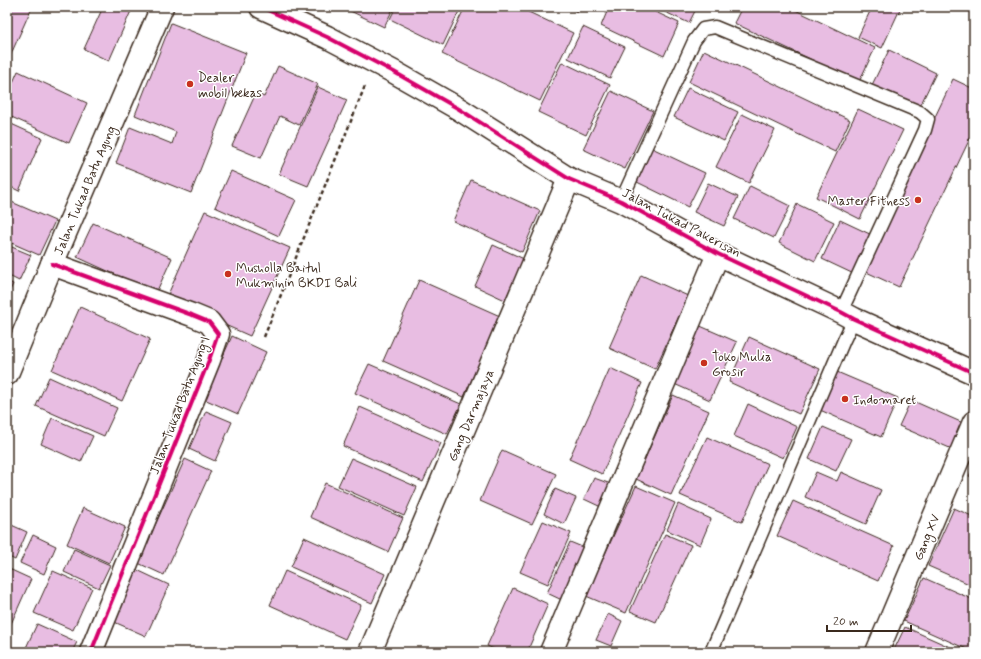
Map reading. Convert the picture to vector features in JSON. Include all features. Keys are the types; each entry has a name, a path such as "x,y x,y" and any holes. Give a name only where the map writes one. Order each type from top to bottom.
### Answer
{"street":[{"name":"Jalan Tukad Batu Agung","path":"7,374 52,264 162,7"},
{"name":"Jalan Tukad Pakerisan","path":"262,7 327,37 374,61 459,109 569,179 621,201 718,254 974,373"},
{"name":"Gang Darmajaya","path":"370,652 569,179"},
{"path":"551,652 718,254"},
{"name":"Jalan Tukad Batu Agung I","path":"52,264 209,322 218,334 91,652"},
{"name":"Gang XV","path":"877,652 974,422"}],"lane":[{"path":"621,201 694,41 703,29 715,27 920,112 928,119 926,130 848,315 844,340 711,652"}],"path":[{"path":"264,337 374,61"}],"building":[{"path":"7,7 32,7 7,63"},
{"path":"103,7 122,7 131,11 109,61 84,49"},
{"path":"347,7 394,7 384,27 346,9"},
{"path":"396,7 461,7 443,45 390,19"},
{"path":"465,7 518,7 573,33 540,101 442,54"},
{"path":"568,7 580,7 577,12"},
{"path":"609,7 645,7 679,23 664,56 601,26"},
{"path":"654,7 697,7 689,23"},
{"path":"742,7 789,7 875,48 859,82 734,23"},
{"path":"872,7 901,7 882,48 858,37"},
{"name":"Dealer mobil bekas","path":"171,23 246,53 191,193 116,163 130,127 172,144 176,132 135,115"},
{"path":"583,27 625,47 610,78 568,58"},
{"path":"704,50 850,120 835,152 689,82"},
{"path":"889,50 936,73 919,108 872,85"},
{"path":"562,62 610,85 586,135 538,112"},
{"path":"278,66 318,84 299,125 280,116 261,158 232,146 256,93 264,97"},
{"path":"18,71 87,103 69,143 7,115 7,96"},
{"name":"Master Fitness","path":"953,79 974,89 974,130 899,287 862,270"},
{"path":"318,87 347,100 308,186 279,174"},
{"path":"688,88 738,112 724,141 674,117"},
{"path":"611,91 653,111 625,169 583,149"},
{"path":"858,109 903,130 860,219 816,197"},
{"path":"742,114 775,130 749,183 716,167"},
{"path":"7,122 42,138 19,191 7,185"},
{"path":"652,148 705,173 688,207 637,182"},
{"path":"231,171 296,200 279,236 215,207"},
{"path":"471,180 540,211 522,252 453,221"},
{"path":"708,183 738,197 724,226 694,212"},
{"path":"750,186 790,206 774,238 734,219"},
{"path":"7,200 55,221 39,255 7,241"},
{"path":"797,204 834,222 815,261 779,243"},
{"name":"Musholla Baitul Mukminin BKDI Bali","path":"205,211 290,248 250,336 166,299"},
{"path":"840,220 874,236 856,275 822,259"},
{"path":"93,223 172,258 156,293 77,257"},
{"path":"7,245 31,255 19,281 7,275"},
{"path":"493,245 524,259 505,300 475,286"},
{"path":"641,275 688,296 655,369 609,348"},
{"path":"419,280 500,316 464,397 383,361"},
{"path":"7,281 13,284 7,297"},
{"path":"80,307 150,339 122,401 52,370"},
{"name":"Toko Mulia Grosir","path":"698,325 737,342 710,400 672,383"},
{"path":"232,336 266,352 238,414 204,399"},
{"path":"749,337 820,369 799,414 729,382"},
{"path":"369,364 461,404 447,434 355,393"},
{"path":"610,368 642,383 602,474 569,459"},
{"path":"837,372 898,398 881,437 820,410"},
{"path":"49,377 117,408 104,436 36,406"},
{"path":"673,395 709,411 671,495 636,479"},
{"path":"911,400 963,423 952,449 899,426"},
{"path":"748,404 797,427 783,458 734,436"},
{"path":"360,407 441,443 423,482 343,446"},
{"path":"206,411 232,422 215,461 189,449"},
{"path":"52,418 93,436 81,462 41,444"},
{"path":"823,427 851,439 836,471 809,459"},
{"path":"707,437 768,464 742,522 680,495"},
{"path":"502,450 556,474 532,524 480,501"},
{"path":"351,458 417,487 404,516 338,486"},
{"path":"185,459 211,471 164,575 138,563"},
{"path":"974,466 974,478 969,476"},
{"path":"816,472 837,481 841,472 881,490 866,524 805,497"},
{"path":"594,478 611,484 601,507 584,499"},
{"path":"325,483 403,518 388,552 310,517"},
{"path":"636,486 675,503 626,613 586,596"},
{"path":"555,489 576,498 564,524 544,514"},
{"path":"793,501 894,546 878,581 777,536"},
{"path":"678,504 711,519 700,545 667,530"},
{"path":"83,508 125,527 109,563 67,544"},
{"path":"954,508 974,517 974,572 969,584 928,566"},
{"path":"543,521 571,533 548,584 520,572"},
{"path":"7,523 27,532 15,560 7,556"},
{"path":"665,534 691,545 656,622 630,611"},
{"path":"33,535 56,546 44,574 20,563"},
{"path":"304,537 385,574 372,603 291,567"},
{"path":"570,542 587,549 564,601 547,593"},
{"path":"74,549 110,565 99,588 64,572"},
{"path":"7,568 31,579 10,626 7,625"},
{"path":"135,569 169,585 146,636 112,621"},
{"path":"53,571 92,588 73,630 34,613"},
{"path":"285,571 361,605 345,639 270,605"},
{"path":"924,578 974,600 974,644 971,651 904,621"},
{"path":"513,588 548,604 527,652 501,652 487,646"},
{"path":"608,614 622,621 611,646 596,640"},
{"path":"37,624 77,642 72,652 24,652"},
{"path":"905,627 961,652 893,652"},
{"path":"101,647 113,652 98,652"}],"cycle path":[{"path":"261,7 327,37 394,72 459,109 569,179 621,201 718,254 854,319 974,373"},
{"path":"52,264 209,322 218,334 209,360 91,652"}],"place":[{"name":"Dealer mobil bekas","path":"190,84"},
{"name":"Master Fitness","path":"918,200"},
{"name":"Musholla Baitul Mukminin BKDI Bali","path":"228,274"},
{"name":"Toko Mulia Grosir","path":"704,363"},
{"name":"Indomaret","path":"845,399"}]}
